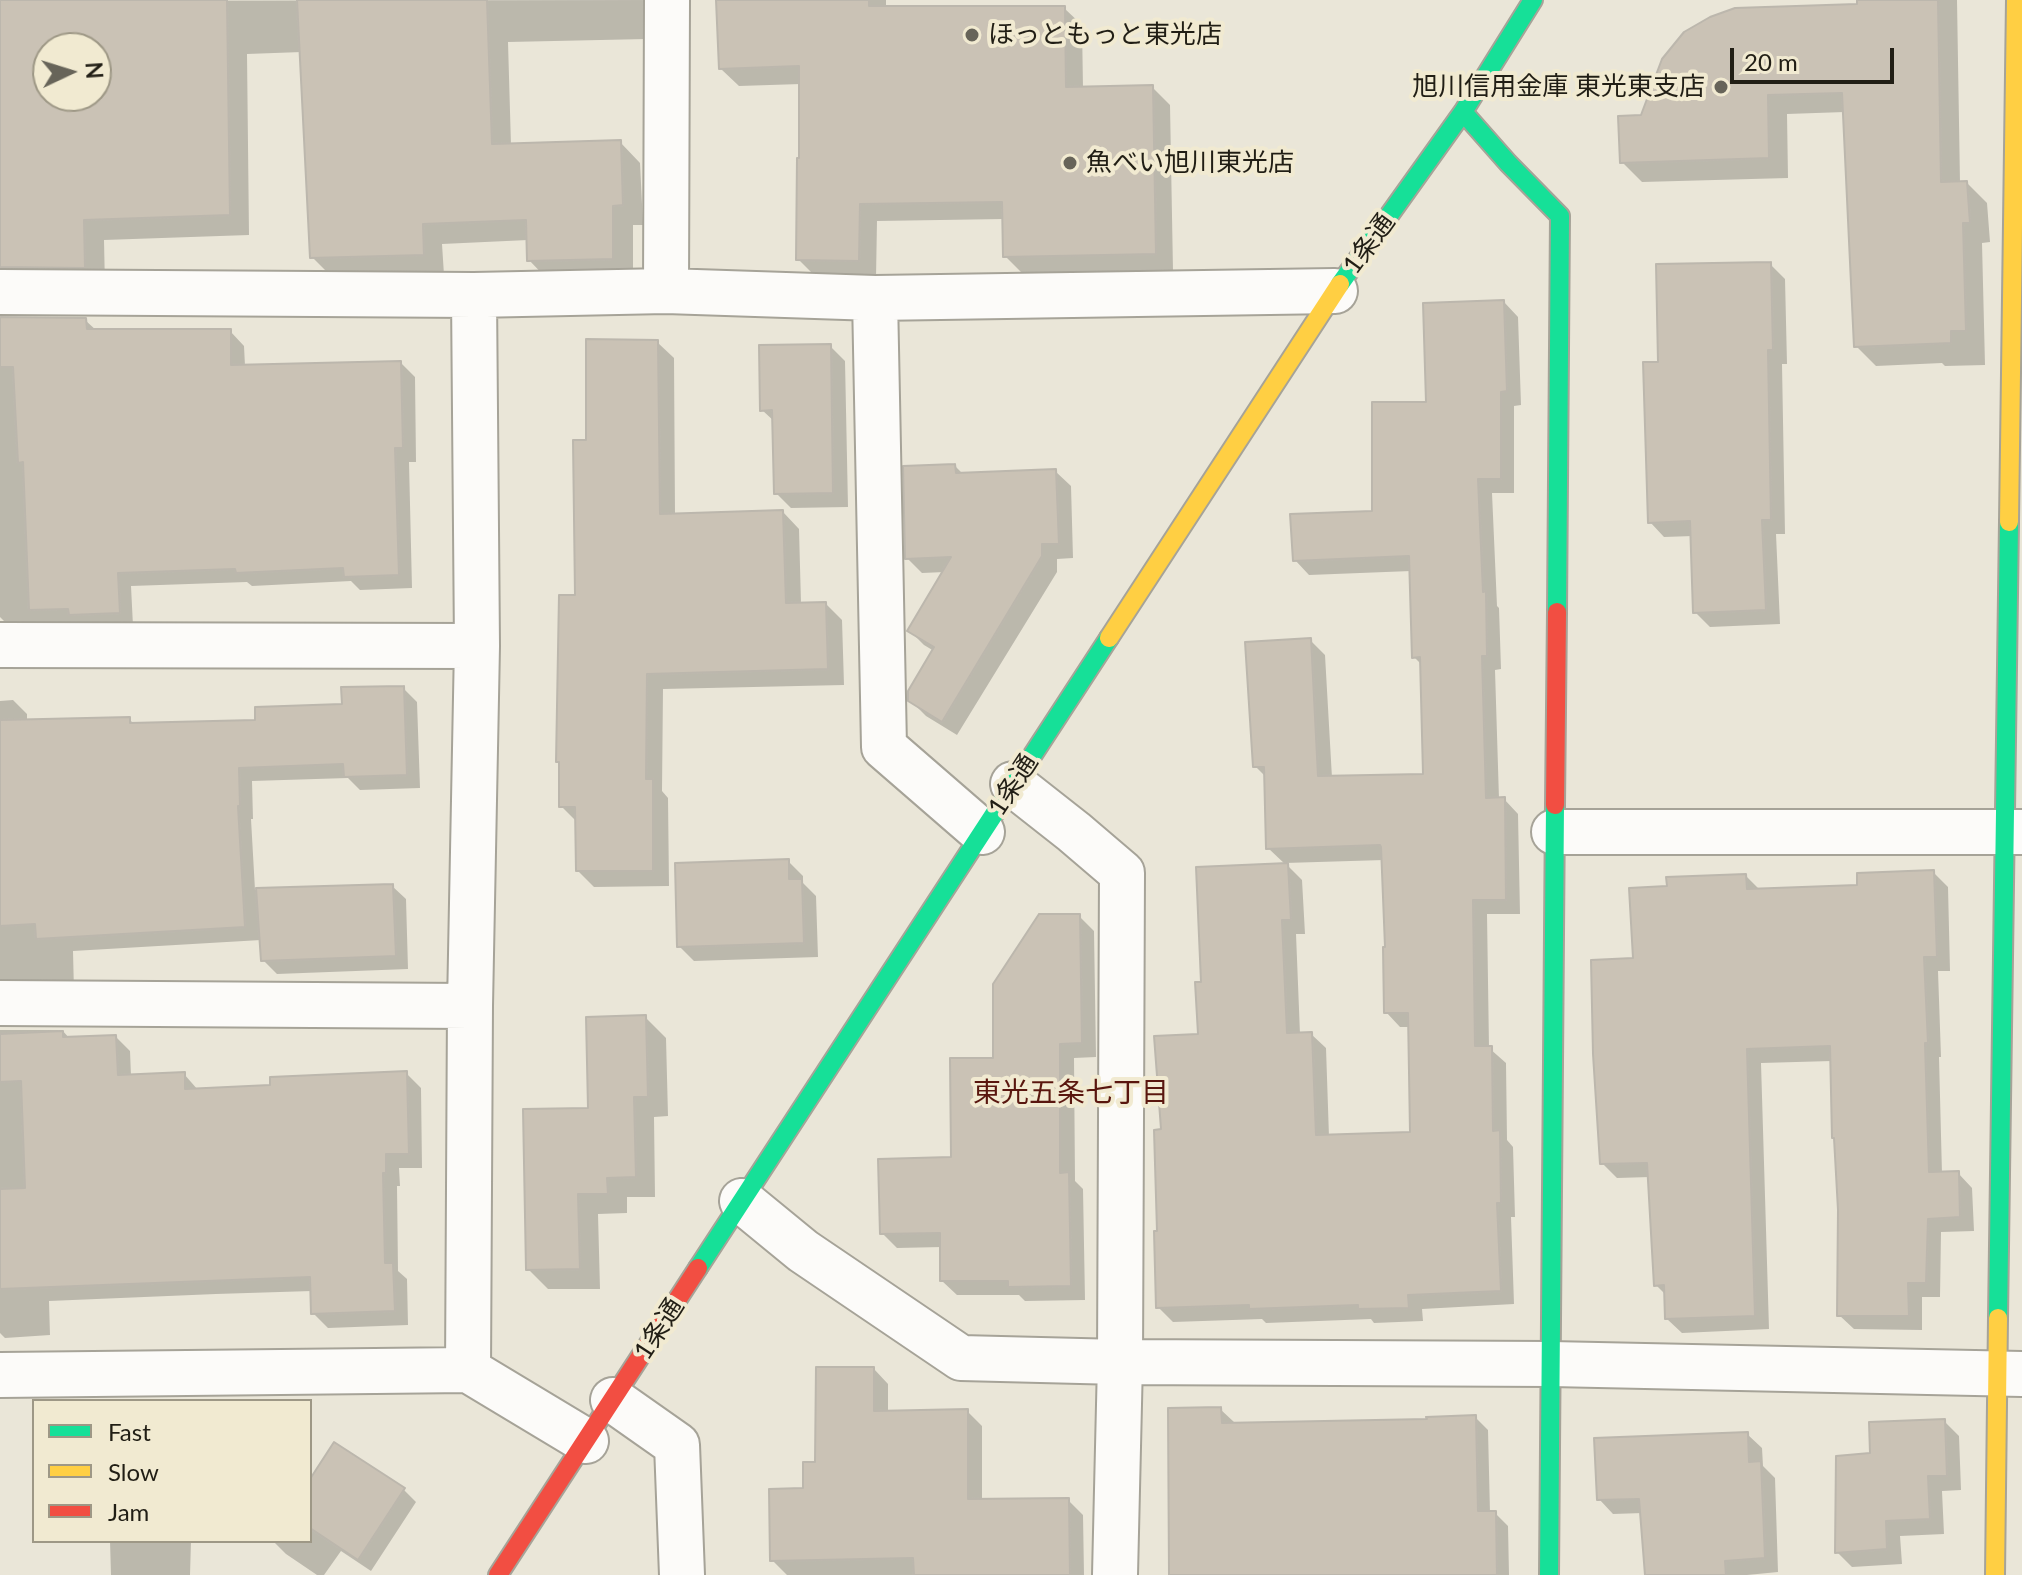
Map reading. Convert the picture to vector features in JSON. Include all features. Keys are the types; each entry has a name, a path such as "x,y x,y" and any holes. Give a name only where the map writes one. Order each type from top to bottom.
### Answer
{"street":[{"path":"666,291 667,0"},
{"name":"1条通","path":"498,1575 1335,291 1463,112 1533,0"},
{"path":"1995,1575 2010,1373 2016,0"},
{"path":"1463,112 1560,216 1549,1575"},
{"path":"0,292 474,295 666,291 875,298 1335,291"},
{"path":"468,1370 470,1006 477,646 474,295"},
{"path":"875,298 884,747 982,832"},
{"path":"0,645 477,646"},
{"path":"1013,784 1122,873 1120,1362 1115,1575"},
{"path":"1554,832 2013,832"},
{"path":"0,1003 470,1006"},
{"path":"742,1201 803,1251 961,1358 1551,1364 2010,1373"},
{"path":"0,1375 468,1370 586,1441"},
{"path":"613,1400 677,1445 682,1575"}],"building":[{"path":"0,0 227,0 230,215 84,220 85,268 0,267"},
{"path":"297,0 487,0 492,144 621,140 623,205 613,206 613,259 527,261 526,220 423,224 424,255 310,258"},
{"path":"716,0 869,0 869,6 1065,6 1066,87 1153,85 1156,254 1003,257 1002,202 860,204 859,261 796,260 799,66 719,69"},
{"path":"1857,0 1938,0 1941,182 1967,181 1970,223 1963,223 1966,331 1951,331 1951,343 1854,347 1842,93 1768,95 1769,158 1620,163 1618,116 1641,115 1662,59 1684,32 1710,17 1735,8 1857,4"},
{"path":"1771,262 1773,350 1768,350 1771,520 1762,520 1766,610 1693,613 1690,521 1648,523 1643,362 1658,362 1656,264"},
{"path":"1504,300 1507,391 1501,392 1501,479 1478,479 1483,592 1486,591 1487,656 1482,656 1486,798 1505,797 1506,900 1473,900 1475,1046 1492,1046 1493,1131 1500,1130 1501,1203 1497,1203 1501,1291 1408,1295 1409,1308 1358,1309 1358,1305 1249,1309 1249,1305 1156,1308 1154,1130 1161,1129 1154,1036 1198,1034 1195,982 1201,982 1196,867 1288,863 1291,920 1282,920 1287,1033 1312,1032 1316,1135 1410,1132 1408,1013 1384,1013 1381,847 1266,849 1264,767 1253,767 1245,642 1311,638 1318,776 1423,774 1420,657 1412,658 1409,556 1293,561 1290,514 1372,511 1372,402 1426,402 1423,303"},
{"path":"0,317 86,318 87,329 231,329 231,365 401,361 403,448 395,448 399,575 344,577 343,568 236,573 235,569 118,573 120,613 69,615 68,609 29,610 23,462 18,463 13,367 0,367"},
{"path":"586,339 658,340 660,514 783,510 786,603 826,602 828,669 647,674 646,779 653,779 653,871 576,871 575,807 559,807 559,762 556,762 559,595 575,595 573,440 586,440"},
{"path":"831,344 833,493 774,494 772,410 760,411 759,345"},
{"path":"955,464 956,473 1056,469 1059,544 1042,544 1042,556 942,722 908,701 908,691 934,647 907,631 951,557 905,559 903,466"},
{"path":"404,686 407,775 344,777 343,764 239,768 238,806 245,927 36,939 35,924 0,926 0,720 130,717 130,723 255,720 255,707 342,704 341,687"},
{"path":"789,859 789,879 802,879 804,943 677,947 675,863"},
{"path":"1934,870 1937,957 1924,957 1929,1172 1959,1171 1960,1217 1928,1219 1926,1283 1908,1283 1909,1316 1837,1316 1838,1210 1832,1138 1830,1046 1747,1049 1755,1316 1665,1319 1664,1285 1654,1286 1647,1163 1600,1164 1591,960 1633,958 1629,888 1667,886 1666,877 1746,874 1747,889 1857,885 1857,873"},
{"path":"393,884 396,956 261,961 256,888"},
{"path":"1039,914 1080,914 1082,1043 1060,1044 1060,1173 1069,1172 1071,1286 1008,1287 1008,1281 940,1281 940,1233 880,1234 878,1159 951,1157 950,1058 993,1058 993,984"},
{"path":"646,1015 648,1097 634,1097 636,1177 607,1178 608,1194 578,1194 580,1269 526,1270 523,1109 588,1108 586,1017"},
{"path":"63,1031 63,1037 116,1035 118,1075 185,1072 185,1089 270,1085 270,1077 407,1071 409,1154 386,1154 386,1173 383,1173 385,1263 393,1263 395,1311 311,1314 310,1277 0,1289 0,1189 25,1188 21,1081 0,1082 0,1034"},
{"path":"816,1367 874,1367 874,1411 968,1409 968,1499 1069,1498 1070,1575 914,1575 913,1558 770,1561 769,1489 803,1488 803,1462 815,1462"},
{"path":"1221,1407 1222,1423 1427,1419 1476,1415 1478,1511 1496,1511 1497,1575 1169,1575 1168,1408"},
{"path":"1945,1419 1947,1476 1928,1476 1930,1519 1886,1521 1887,1549 1835,1553 1836,1456 1870,1453 1869,1422"},
{"path":"1748,1432 1749,1462 1761,1461 1765,1558 1725,1561 1726,1575 1645,1575 1639,1499 1597,1500 1594,1438"},
{"path":"334,1442 405,1488 358,1560 312,1529 312,1476"}],"traffic: fast":[{"path":"1340,284 1463,112 1533,0"},
{"path":"1463,112 1560,216 1557,612"},
{"path":"1998,1318 2009,522"},
{"path":"698,1268 1109,638"},
{"path":"1549,1575 1555,805"}],"traffic: slow":[{"path":"2009,522 2016,0"},
{"path":"1109,638 1340,284"},
{"path":"1995,1575 1998,1318"}],"traffic: jam":[{"path":"1555,805 1557,612"},
{"path":"498,1575 698,1268"}],"place":[{"name":"ほっともっと東光店","path":"972,35"},
{"name":"旭川信用金庫 東光東支店","path":"1721,87"},
{"name":"魚べい旭川東光店","path":"1070,163"}],"district":[{"name":"東光五条七丁目","path":"1071,1093"}]}
